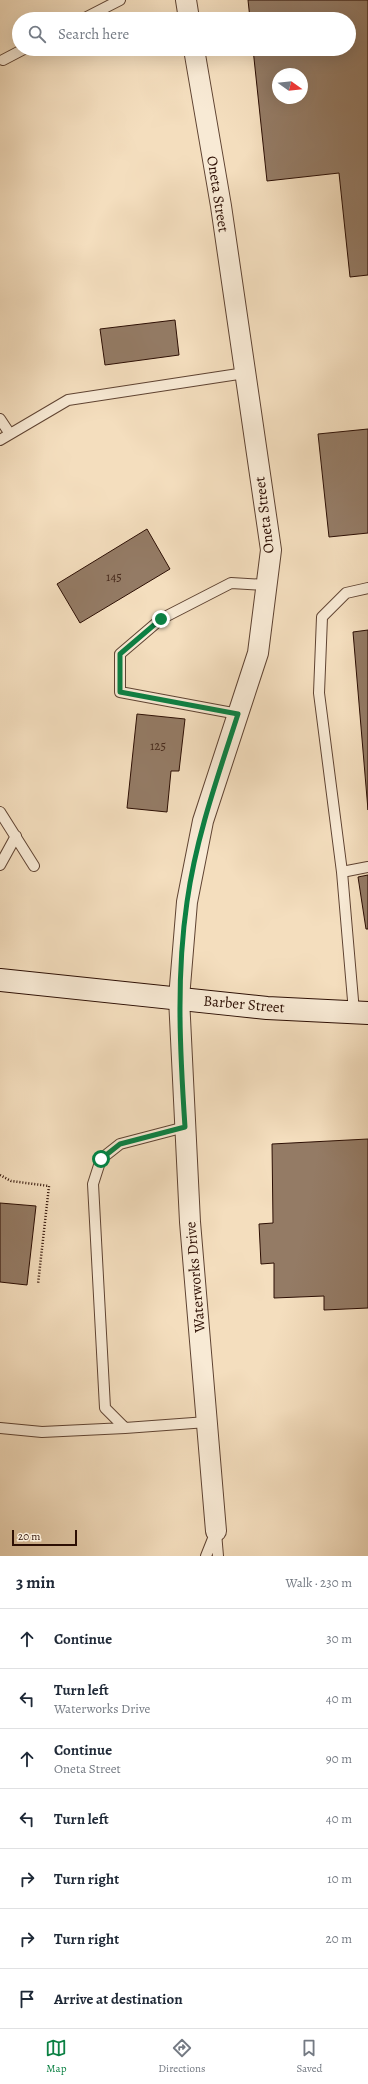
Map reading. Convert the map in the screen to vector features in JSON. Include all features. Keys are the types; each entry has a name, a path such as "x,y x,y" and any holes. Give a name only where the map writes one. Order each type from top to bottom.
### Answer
{"street":[{"path":"186,0 188,12"},
{"name":"Oneta Street","path":"179,998 187,902 203,821 258,653 270,550 221,206 195,56"},
{"name":"Barber Street","path":"0,980 267,1008 361,1012"},
{"name":"Waterworks Drive","path":"179,998 190,1222 216,1531"}],"lane":[{"path":"97,12 120,0"},
{"path":"3,60 12,55"},
{"path":"0,440 68,400 245,373"},
{"path":"0,419 10,434"},
{"path":"238,714 120,692 120,654 161,619 231,583 266,585"},
{"path":"361,1012 319,693 322,617 346,593 368,588"},
{"path":"0,812 34,866"},
{"path":"0,864 16,836"},
{"path":"342,872 368,867"},
{"path":"125,1428 105,1408 93,1184 101,1159 120,1144 185,1127"},
{"path":"0,1428 42,1432 207,1422"},
{"path":"206,1556 216,1531"},
{"name":"Waterworks Drive","path":"216,1531 218,1556"}],"path":[{"path":"0,1175 11,1181 49,1186 38,1284"}],"building":[{"path":"248,0 368,0 368,275 350,277 339,173 267,181 254,56 356,56 356,12 249,12"},
{"path":"175,320 179,355 105,365 100,329"},
{"path":"368,429 368,533 329,537 318,434"},
{"path":"147,529 170,569 80,623 57,584"},
{"path":"368,630 368,810 353,632"},
{"path":"137,714 185,719 179,771 171,771 167,812 127,808"},
{"path":"368,875 368,929 366,929 358,877"},
{"path":"368,1139 368,1308 324,1310 324,1296 274,1298 274,1263 261,1264 259,1224 273,1223 272,1144"},
{"path":"0,1203 36,1206 27,1285 0,1282"}],"route":[{"path":"101,1159 120,1144 185,1127 181,1067 179,998 187,902 203,821 238,714 187,706 120,692 120,654 161,619"}]}
